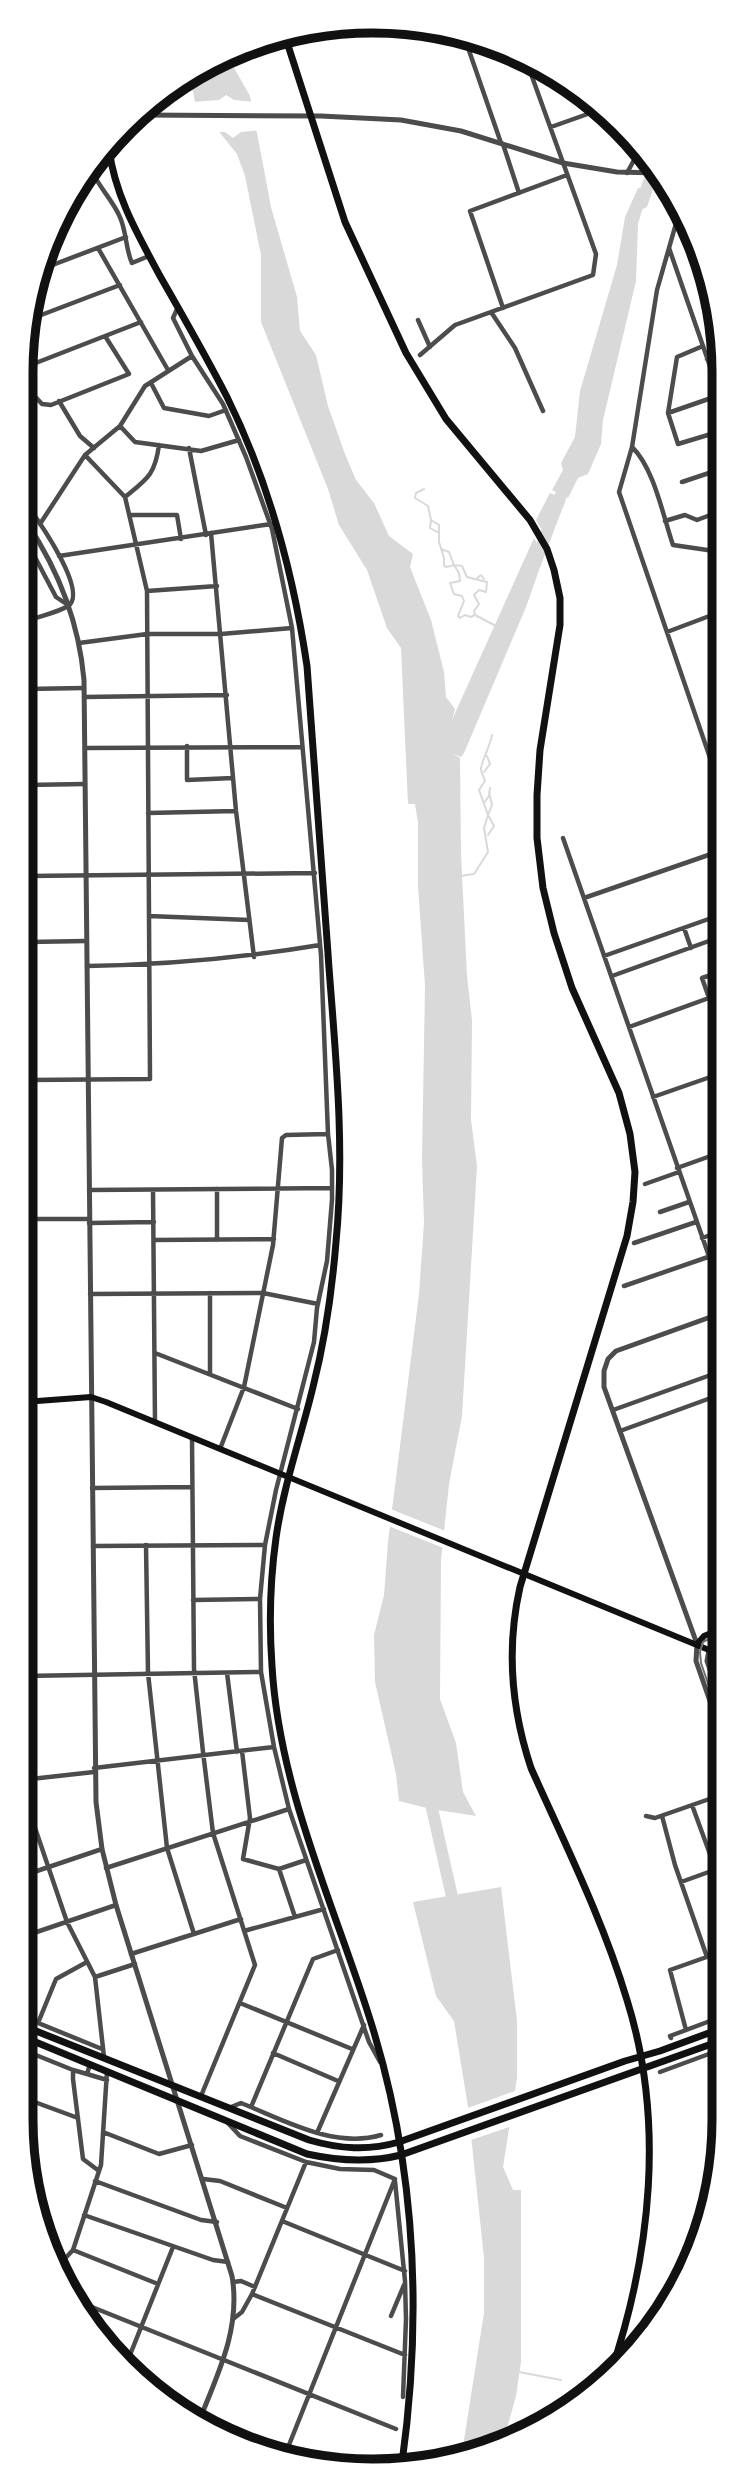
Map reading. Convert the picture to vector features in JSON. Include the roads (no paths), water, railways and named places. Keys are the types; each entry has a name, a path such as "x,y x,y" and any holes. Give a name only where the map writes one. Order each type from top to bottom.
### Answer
{"main road":[{"path":"287,44 307,116 345,222 406,353 446,419 530,520 551,559 560,598 560,625 540,750 537,795 537,838 543,888 572,988 619,1093 630,1134 635,1172 627,1236 520,1572 511,1653 517,1720 531,1768 612,1955 628,2002 649,2123 647,2205 637,2273 615,2356"},
{"path":"110,157 124,207 227,398 258,467 284,549 299,613 307,666 338,1078 340,1178 337,1239 326,1326 276,1541 271,1601 272,1673 289,1773 368,2012 384,2068 399,2142 411,2229 415,2292 413,2357 403,2457"},
{"path":"33,1401 91,1397 709,1650 712,1647"},
{"path":"697,1644 704,1636 712,1633"},
{"path":"33,2029 103,2053 309,2140 349,2149 375,2148 399,2142 712,2032"},
{"path":"33,2041 307,2154 328,2159 372,2160 410,2152 712,2044"}],"street":[{"path":"468,47 519,193"},
{"path":"420,355 455,325 593,275 596,254 531,73"},
{"path":"551,127 591,113"},
{"path":"150,116 307,116 401,120 452,129 563,163 627,173 647,173"},
{"path":"627,173 635,158"},
{"path":"503,308 470,211 567,175"},
{"path":"96,176 125,228 132,263 149,256"},
{"path":"677,221 651,320 632,447 619,492 712,756"},
{"path":"50,266 126,237"},
{"path":"669,247 712,374"},
{"path":"98,248 168,370"},
{"path":"38,316 120,285"},
{"path":"178,307 173,318 226,410 271,524 292,628 320,945 332,1188 327,1261 314,1342 298,1409 289,1477 265,1545 260,1599 261,1672 274,1747 289,1809 369,2042 384,2068"},
{"path":"492,312 515,348 543,411"},
{"path":"418,320 430,348"},
{"path":"33,364 141,322"},
{"path":"33,395 42,404 51,405 129,374 105,336"},
{"path":"703,346 677,357 668,413 678,444 712,434"},
{"path":"40,524 85,455 120,426 145,386 192,355"},
{"path":"707,359 711,357"},
{"path":"150,383 164,408 209,416 226,410"},
{"path":"668,413 712,399"},
{"path":"59,401 80,436 94,448"},
{"path":"120,426 135,442 201,451 239,440"},
{"path":"125,497 152,474 157,463 159,445"},
{"path":"632,447 646,467 673,545 712,551"},
{"path":"190,448 209,534 217,586 242,873 254,957"},
{"path":"33,1080 150,1079 147,591 125,497 85,455"},
{"path":"682,482 712,472"},
{"path":"33,514 59,556 74,589 74,598 69,606 33,619"},
{"path":"665,522 685,515 697,520 712,514"},
{"path":"131,515 177,515 181,539"},
{"path":"59,556 271,524"},
{"path":"33,533 48,557 69,606 79,643 84,688 94,1770 102,1849 116,1905 217,2222 233,2282 233,2319 223,2360 202,2413"},
{"path":"33,554 55,597 69,606"},
{"path":"147,591 217,586"},
{"path":"667,632 712,615"},
{"path":"79,643 147,634 221,634 292,628"},
{"path":"33,689 84,688"},
{"path":"84,697 227,695"},
{"path":"187,746 187,780 233,778"},
{"path":"85,748 302,747"},
{"path":"33,785 85,785"},
{"path":"148,813 236,811"},
{"path":"563,838 712,1267"},
{"path":"584,898 712,854"},
{"path":"33,876 315,873"},
{"path":"149,916 249,920"},
{"path":"604,956 712,918"},
{"path":"684,928 691,948"},
{"path":"612,976 712,940"},
{"path":"33,942 86,941"},
{"path":"87,966 149,965 254,957 320,945"},
{"path":"709,998 702,978 712,975"},
{"path":"629,1027 712,997"},
{"path":"653,1097 712,1076"},
{"path":"220,1449 244,1387 274,1239 283,1136 328,1134"},
{"path":"645,1184 712,1156"},
{"path":"89,1190 332,1188"},
{"path":"217,1189 217,1240"},
{"path":"153,1190 155,1422"},
{"path":"660,1212 689,1202"},
{"path":"33,1217 153,1222"},
{"path":"634,1243 696,1222"},
{"path":"702,1238 712,1235"},
{"path":"154,1240 274,1239"},
{"path":"624,1286 708,1257"},
{"path":"210,1293 210,1373"},
{"path":"90,1294 263,1293 318,1304"},
{"path":"712,1317 613,1353 603,1377 612,1410 697,1644 696,1661 712,1707"},
{"path":"155,1353 298,1409"},
{"path":"612,1410 712,1374"},
{"path":"620,1430 712,1397"},
{"path":"192,1437 194,1673 213,1833 255,1965 201,2096"},
{"path":"92,1488 192,1487"},
{"path":"146,1545 148,1673 167,1848 194,1934"},
{"path":"92,1546 265,1545"},
{"path":"193,1600 260,1599"},
{"path":"709,1650 707,1661 712,1676"},
{"path":"33,1676 261,1672"},
{"path":"227,1673 250,1821 243,1859 279,1869 306,1860"},
{"path":"33,1778 274,1747"},
{"path":"646,1816 655,1818 712,1798"},
{"path":"692,1805 712,1858"},
{"path":"106,1868 289,1809"},
{"path":"662,1816 707,1957"},
{"path":"33,1821 67,1922 95,1977 103,2053"},
{"path":"33,1872 102,1849"},
{"path":"279,1869 295,1917"},
{"path":"681,1882 712,1873"},
{"path":"33,1933 116,1905"},
{"path":"244,1931 324,1909"},
{"path":"131,1954 241,1919"},
{"path":"251,2107 313,1959 338,1950"},
{"path":"686,2030 670,1970 712,1955"},
{"path":"38,2023 56,1979 87,1962"},
{"path":"95,1977 135,1965"},
{"path":"240,2003 352,2049"},
{"path":"671,2038 670,2036 712,2020"},
{"path":"33,2021 103,2053"},
{"path":"317,2133 364,2025"},
{"path":"273,2053 338,2081"},
{"path":"660,2072 712,2053"},
{"path":"33,2054 107,2080"},
{"path":"87,2074 90,2064"},
{"path":"73,2070 83,2162 99,2171"},
{"path":"64,2260 73,2250 99,2171 107,2071"},
{"path":"33,2102 78,2119"},
{"path":"230,2108 240,2103 317,2133 342,2138 371,2140 382,2135"},
{"path":"224,2120 240,2136 306,2162 340,2169 374,2168 395,2179"},
{"path":"103,2132 159,2154 192,2145"},
{"path":"233,2319 242,2312 252,2294 306,2162"},
{"path":"203,2179 220,2181 287,2208"},
{"path":"288,2448 395,2179"},
{"path":"395,2179 405,2272 403,2396"},
{"path":"95,2181 201,2220 217,2222"},
{"path":"84,2215 213,2260 229,2262"},
{"path":"282,2221 405,2272"},
{"path":"130,2356 173,2247"},
{"path":"73,2250 158,2284"},
{"path":"233,2282 241,2281 255,2287"},
{"path":"391,2316 405,2281"},
{"path":"252,2294 405,2355"},
{"path":"89,2306 396,2428"}],"waterway":[{"path":"642,203 650,178"},
{"path":"535,564 567,479"},
{"path":"424,489 416,493 415,498 428,506 431,520 439,525 444,566 454,565 459,573 460,581 450,583 454,594 462,596 464,601 458,616 460,618 475,615 496,626"},
{"path":"431,521 430,528 439,533"},
{"path":"441,549 449,552 454,565 462,566 467,577 487,582 486,592 479,590 474,595 479,604 474,611 475,615"},
{"path":"476,579 481,575 484,579"},
{"path":"460,876 474,874 488,852 484,828 488,815 479,790 485,781 481,767 492,735"},
{"path":"484,772 490,764 487,756"},
{"path":"484,803 490,788"},
{"path":"488,835 494,826 488,815 492,805 489,792"},
{"path":"429,1795 455,1910"},
{"path":"519,2372 561,2380"}],"tram line":[{"path":"712,1637 703,1642 700,1652 712,1695"}]}
